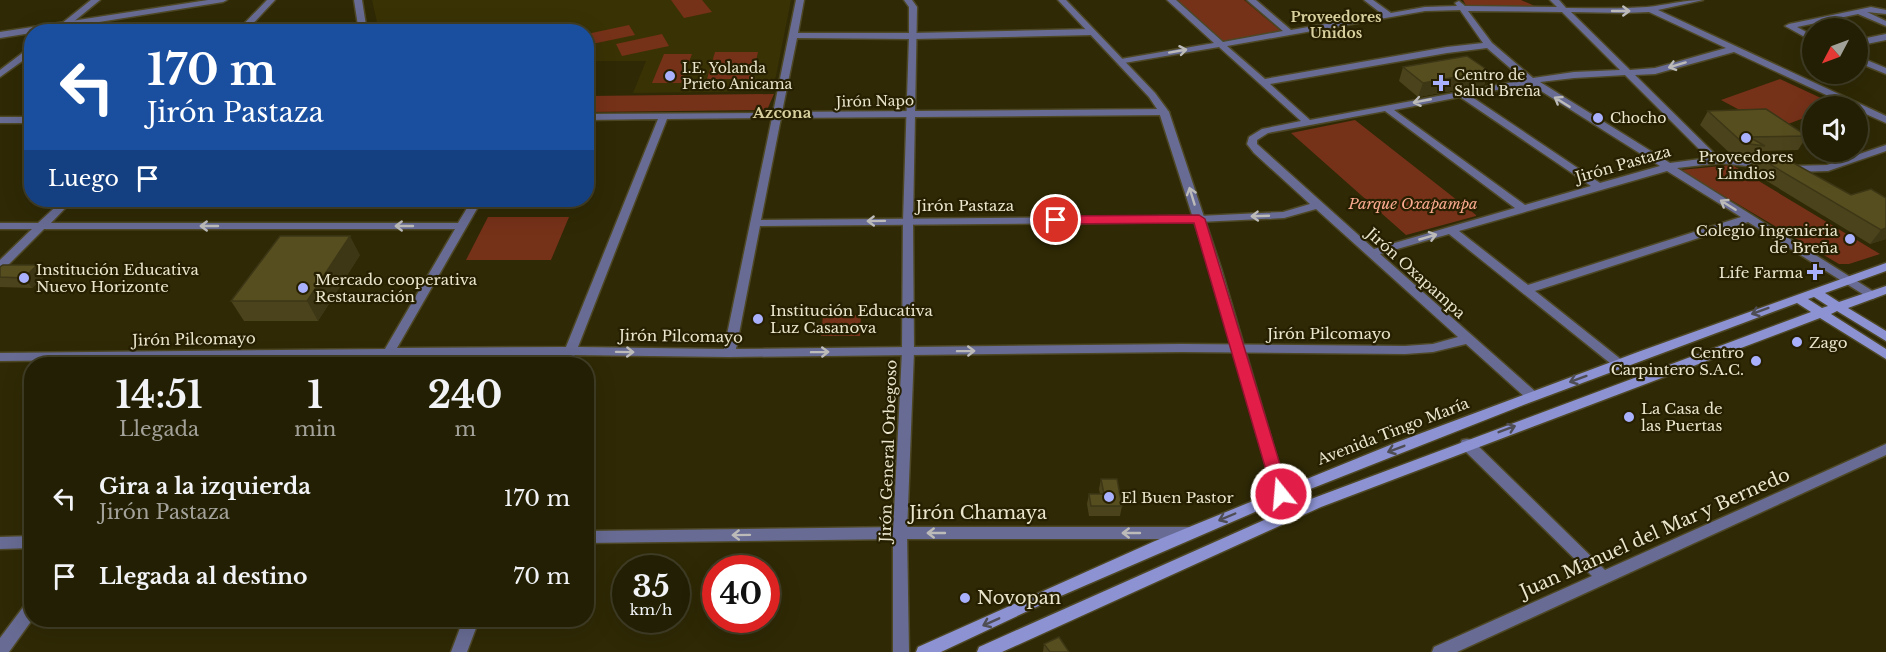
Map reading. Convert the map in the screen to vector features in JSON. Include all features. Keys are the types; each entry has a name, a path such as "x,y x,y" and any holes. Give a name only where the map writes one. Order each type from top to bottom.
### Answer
{"main road":[{"name":"Avenida Tingo María","path":"924,652 1281,494 1532,396 1798,297 1886,267"},
{"path":"985,652 1296,512 1467,444 1886,290"},
{"path":"1815,292 1886,337"},
{"path":"1798,297 1886,355"}],"street":[{"path":"65,24 96,0"},
{"path":"70,24 223,0"},
{"path":"248,24 271,0"},
{"path":"358,0 362,24"},
{"path":"729,353 800,0"},
{"name":"Jirón General Orbegoso","path":"901,652 900,533 908,351 908,221 913,36 913,7 908,0"},
{"path":"1062,0 1152,95 1164,112 1199,219 1281,494 1296,512"},
{"path":"1172,0 1308,123 1531,81 1574,75 1660,70 1733,49"},
{"path":"1251,0 1289,32"},
{"path":"1368,0 1389,15"},
{"path":"1554,0 1715,159"},
{"path":"1121,62 1459,4 1565,10 1650,9 1699,0"},
{"path":"1459,4 1489,45 1531,81 1873,294"},
{"path":"1650,9 1886,120"},
{"path":"1826,18 1871,9 1886,12"},
{"path":"1858,11 1886,24"},
{"path":"1802,23 1789,26 1802,33"},
{"path":"0,35 24,31"},
{"path":"794,35 913,36 1091,32"},
{"path":"1868,41 1886,37"},
{"path":"0,42 24,38"},
{"path":"1264,82 1489,45"},
{"path":"0,74 24,56"},
{"path":"1868,64 1886,71"},
{"path":"1461,94 1599,187"},
{"path":"1386,108 1523,209"},
{"name":"Jirón Napo","path":"594,117 1164,112"},
{"path":"568,357 664,116"},
{"path":"0,120 24,120"},
{"name":"Jirón Oxapampa","path":"1308,123 1265,131 1252,139 1252,144 1317,205 1532,396"},
{"name":"Jirón Pastaza","path":"1372,253 1697,160 1715,159 1805,170 1828,168 1886,148"},
{"name":"Jirón Pastaza","path":"755,223 1199,219 1284,215 1317,205"},
{"path":"0,266 61,207"},
{"path":"389,352 473,207"},
{"path":"1526,290 1748,218"},
{"path":"0,226 462,226"},
{"path":"1451,230 1619,364"},
{"name":"Jirón Pilcomayo","path":"276,357 389,352 1405,350 1433,348 1468,339"},
{"name":"Jirón Pilcomayo","path":"0,357 24,357"},
{"path":"1467,444 1604,578"},
{"name":"Juan Manuel del Mar y Bernedo","path":"1440,652 1886,449"},
{"name":"Jirón Chamaya","path":"594,537 900,533 1190,533"},
{"path":"0,543 24,542"},
{"path":"0,651 24,618"},
{"path":"459,652 468,627"}],"shaded area":[{"path":"372,0 791,0 773,91 633,93 646,61 594,61 594,24 377,24"}],"green space":[{"path":"671,0 702,0 712,12 684,18"},
{"path":"1177,0 1244,0 1281,31 1222,41"},
{"path":"1463,0 1521,0 1537,7 1467,7"},
{"path":"629,25 635,35 594,44 594,32"},
{"path":"662,34 669,46 622,56 616,44"},
{"path":"715,52 758,52 752,79 707,79"},
{"path":"664,54 692,54 681,83 652,83"},
{"path":"1780,79 1817,96 1802,96 1802,119 1775,129 1721,100"},
{"path":"774,94 767,110 594,112 594,96"},
{"name":"Parque Oxapampa","path":"1355,120 1476,216 1406,235 1291,133"},
{"path":"1732,165 1880,254 1849,264 1839,264 1680,170"},
{"path":"488,217 569,217 551,260 466,260"},
{"path":"823,315 861,315 860,336 821,336"}],"building":[{"path":"1467,56 1489,71 1423,83 1403,67"},
{"path":"1766,109 1802,133 1802,136 1749,137 1765,146 1743,143 1708,111"},
{"path":"1756,156 1788,160 1851,195 1871,189 1886,198 1886,228 1881,230"},
{"path":"280,236 350,236 307,301 231,301"},
{"path":"3,265 37,265 24,278 0,277 0,267"},
{"path":"1101,479 1117,479 1122,506 1091,506 1089,494 1104,494"},
{"path":"1059,637 1069,652 1050,652 1044,644"}],"place":[{"name":"I.E. Yolanda Prieto Anicama","path":"670,76"},
{"name":"Centro de Salud Breña","path":"1441,83"},
{"name":"Chocho","path":"1598,118"},
{"name":"Proveedores Lindios","path":"1746,138"},
{"name":"Colegio Ingenieria de Breña","path":"1850,239"},
{"name":"Life Farma","path":"1815,272"},
{"name":"Institución Educativa Nuevo Horizonte","path":"24,278"},
{"name":"Mercado cooperativa Restauración","path":"303,288"},
{"name":"Institución Educativa Luz Casanova","path":"758,319"},
{"name":"Zago","path":"1797,342"},
{"name":"Centro Carpintero S.A.C.","path":"1756,361"},
{"name":"La Casa de las Puertas","path":"1629,417"},
{"name":"El Buen Pastor","path":"1109,497"},
{"name":"Novopan","path":"965,598"}],"district":[{"name":"Proveedores Unidos","path":"1336,26"},
{"name":"Azcona","path":"782,112"}],"route":[{"path":"1056,220 1199,219 1281,494"}]}
